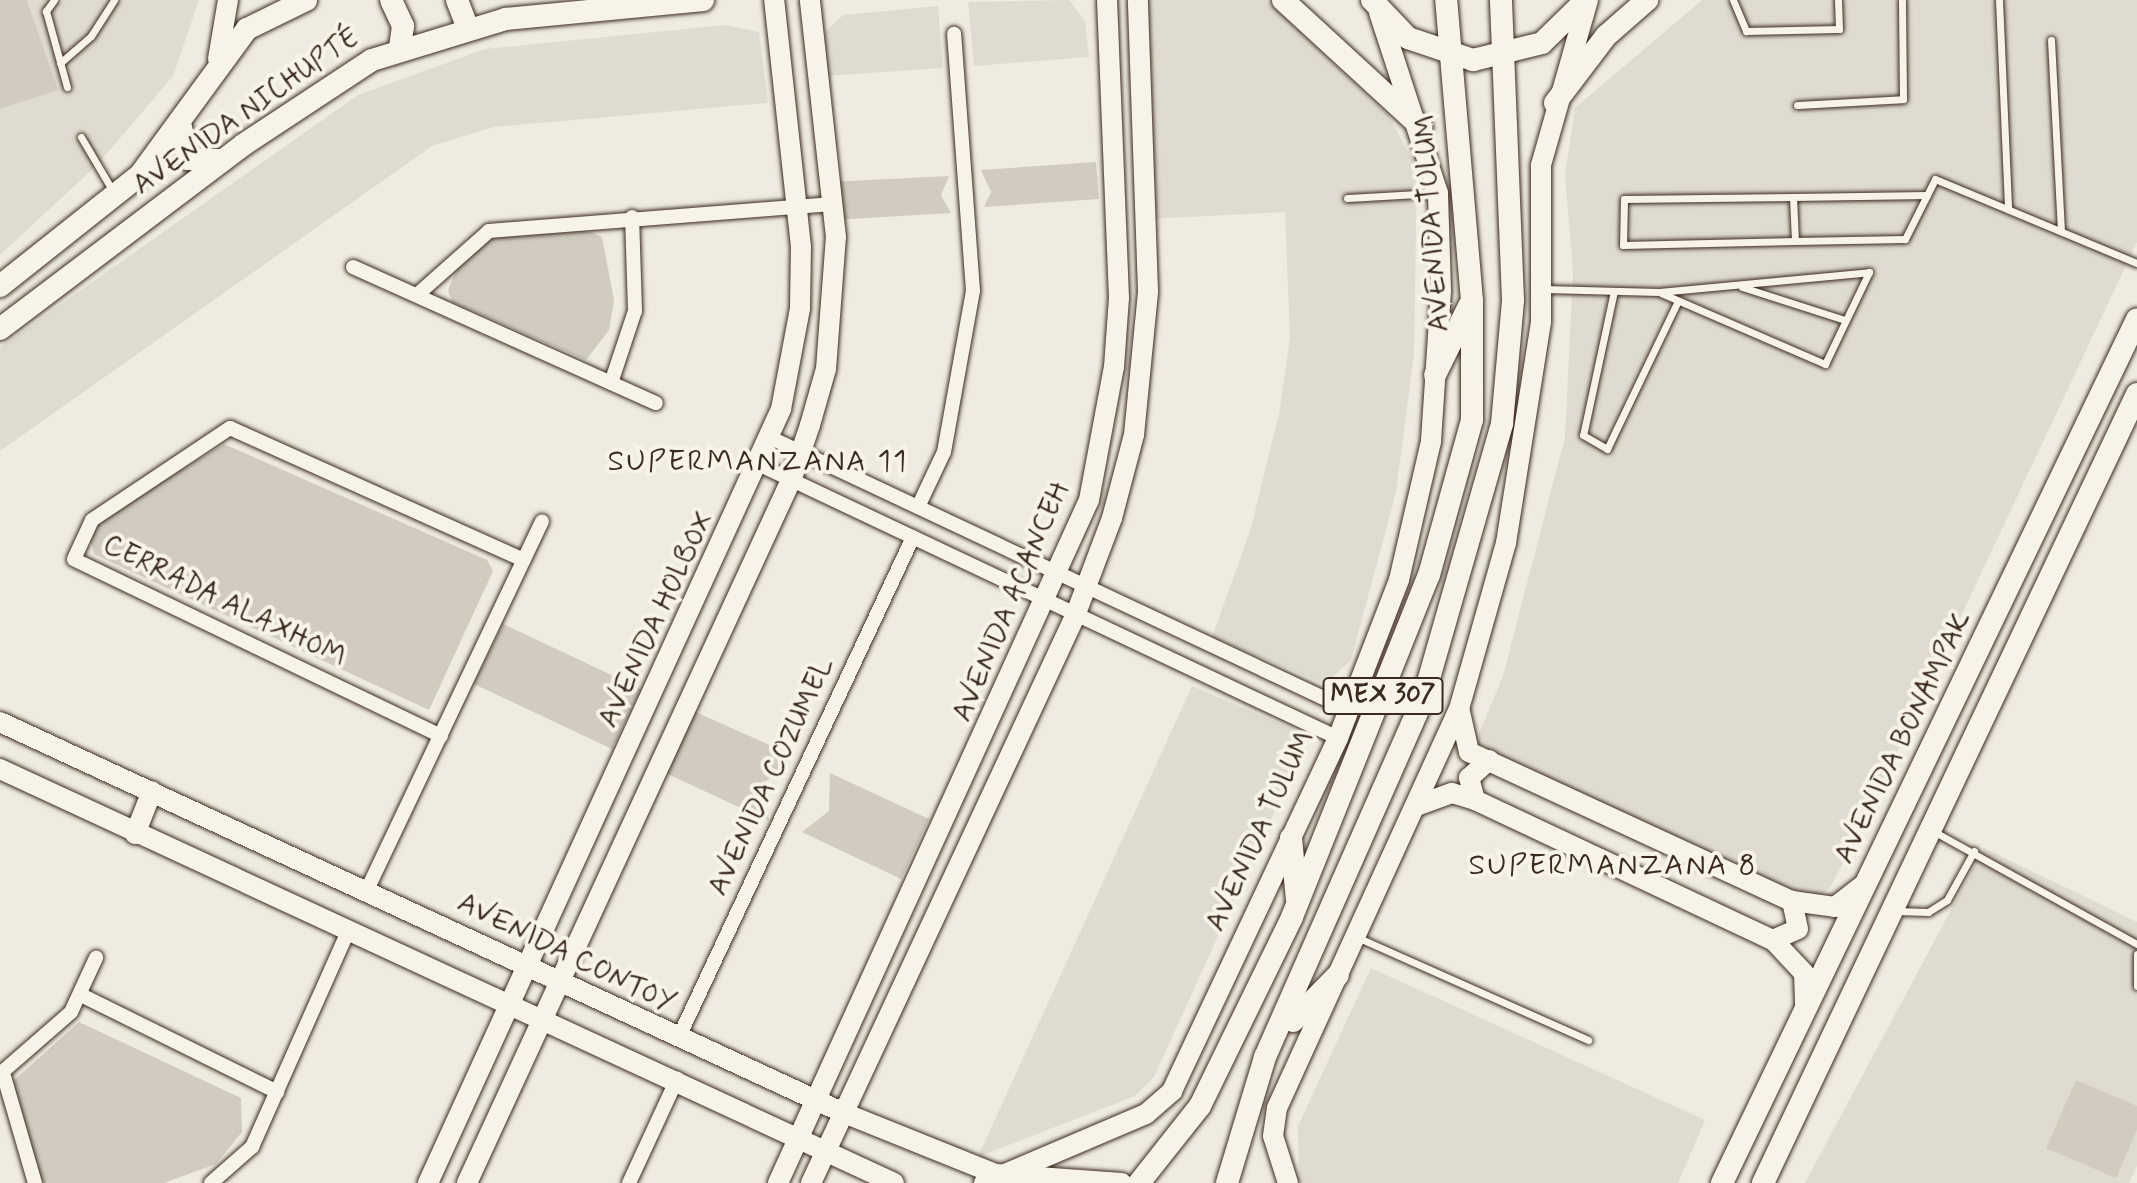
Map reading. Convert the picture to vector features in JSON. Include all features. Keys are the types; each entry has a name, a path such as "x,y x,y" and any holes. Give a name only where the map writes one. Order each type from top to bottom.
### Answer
{"main road":[{"name":"AVENIDA NICHUPTÉ","path":"0,286 117,199 180,123 218,59 247,29 306,0"},
{"path":"391,0 403,26 400,47"},
{"path":"457,0 467,26"},
{"name":"AVENIDA NICHUPTÉ","path":"0,329 225,159 343,76 400,47 467,26 703,0"},
{"path":"1283,0 1421,127"},
{"name":"AVENIDA TULUM","path":"1139,1183 1200,1106 1297,904 1429,575 1472,420 1472,301 1446,0"},
{"name":"MEX 307","path":"1227,1183 1265,1057 1424,696 1502,424 1513,300 1506,57 1501,0"},
{"path":"1375,6 1408,38 1451,57 1506,57 1558,32 1587,0"},
{"path":"1555,103 1606,36 1647,0"},
{"path":"180,123 188,159 225,159"},
{"path":"1435,375 1472,301"},
{"name":"AVENIDA BONAMPAK","path":"1722,1183 2137,319"},
{"path":"1763,1183 2137,394"},
{"path":"1291,838 1297,904"},
{"path":"1265,1057 1338,975"}],"street":[{"path":"218,59 228,0"},
{"name":"AVENIDA HOLBOX","path":"428,1183 771,438 800,308 798,206 774,0"},
{"path":"467,1183 803,449 834,304 832,204 810,0"},
{"name":"AVENIDA ACANCEH","path":"778,1183 1059,574 1089,500 1114,367 1119,226 1107,0"},
{"name":"AVENIDA ACANCEH","path":"811,1183 1075,616 1116,504 1144,366 1148,216 1138,0"},
{"path":"1288,1183 1274,1122 1459,709 1506,543 1532,414 1541,289 1541,165 1555,103 1587,0"},
{"name":"AVENIDA TULUM","path":"990,1178 1146,1114 1172,1091 1338,738 1399,580 1431,441 1438,193 1421,127 1375,6"},
{"path":"918,507 944,452 973,291 954,34"},
{"path":"418,294 489,231 632,217 832,204"},
{"path":"611,383 635,311 632,217"},
{"path":"353,267 656,403"},
{"name":"CERRADA ALAXHOM","path":"441,736 74,559 92,520 230,428 524,560"},
{"path":"771,438 803,449 1085,588 1349,710"},
{"path":"760,465 1338,738"},
{"path":"367,890 542,521"},
{"name":"AVENIDA COZUMEL","path":"678,1039 913,537"},
{"path":"1459,709 1463,741 1489,760 1792,901 1835,907 1872,873"},
{"name":"AVENIDA CONTOY","path":"0,722 367,890 678,1039 990,1178 1122,1183"},
{"path":"1475,800 1469,778 1489,760"},
{"path":"0,769 348,931 545,1016 894,1183"},
{"path":"135,834 152,791"},
{"path":"1416,806 1452,793 1475,800 1773,940 1804,973 1809,993 1799,1025"},
{"path":"1773,940 1798,929 1792,901"},
{"path":"221,1181 252,1147 348,931"},
{"path":"35,1183 1,1073 40,1044 81,995 96,958"},
{"path":"81,995 277,1092"},
{"path":"629,1183 677,1079"}],"lane":[{"path":"54,0 46,11 67,87"},
{"path":"60,63 91,36 114,0"},
{"path":"1733,0 1746,31 1839,29 1838,0"},
{"path":"1797,105 1903,99 1902,0"},
{"path":"1999,0 2008,209"},
{"path":"2051,40 2061,231"},
{"path":"81,137 117,199"},
{"path":"1927,195 1624,199 1623,245 1905,239 1927,195 1935,179 2137,263"},
{"path":"1347,198 1438,193"},
{"path":"1793,197 1795,241"},
{"path":"1541,289 1659,292 1869,272 1825,364 1659,292"},
{"path":"1736,285 1845,320"},
{"path":"1614,291 1583,435 1607,449 1678,301"},
{"path":"1931,830 1974,851 2137,944"},
{"path":"1893,910 1928,912 1947,900 1974,851"},
{"path":"1357,937 1588,1040"},
{"path":"2137,954 2137,986"}],"shaded area":[{"path":"0,0 27,0 58,90 0,109"},
{"path":"27,0 199,0 173,76 98,164 0,255 0,109 57,90"},
{"path":"1069,0 1085,21 1089,57 974,66 968,2"},
{"path":"1143,0 1266,0 1388,115 1417,168 1414,355 1396,492 1351,660 1325,684 1212,637 1251,528 1279,414 1290,337 1285,212 1148,219"},
{"path":"1702,0 2137,0 2137,242 1865,820 1831,886 1815,900 1796,898 1475,743 1503,676 1565,437 1573,273 1565,174 1575,108"},
{"path":"938,6 943,68 825,76 825,32 843,15"},
{"path":"725,25 759,32 768,103 494,127 432,146 0,451 0,347 358,95 485,49"},
{"path":"1096,162 1099,199 984,207 991,192 981,170"},
{"path":"949,176 941,195 951,213 834,220 831,182"},
{"path":"581,228 602,237 614,300 609,330 586,360 452,302 448,290 457,268 476,246 496,237"},
{"path":"224,444 487,560 493,571 429,710 94,554 90,538 98,521"},
{"path":"503,624 641,689 612,749 474,684"},
{"path":"1192,686 1309,736 1154,1077 1135,1096 978,1157"},
{"path":"689,709 794,756 761,786 769,821 659,770"},
{"path":"830,773 929,819 901,879 802,832 829,811"},
{"path":"1984,848 2137,922 2137,1166 2129,1183 1805,1183"},
{"path":"1371,968 1705,1120 1678,1183 1299,1183 1298,1126"},
{"path":"79,1022 241,1098 242,1132 216,1164 164,1183 43,1183 11,1083"},
{"path":"2076,1080 2137,1106 2137,1130 2116,1178 2046,1148"}],"district":[{"name":"SUPERMANZANA 11","path":"758,462"},
{"name":"SUPERMANZANA 8","path":"1613,866"}]}
